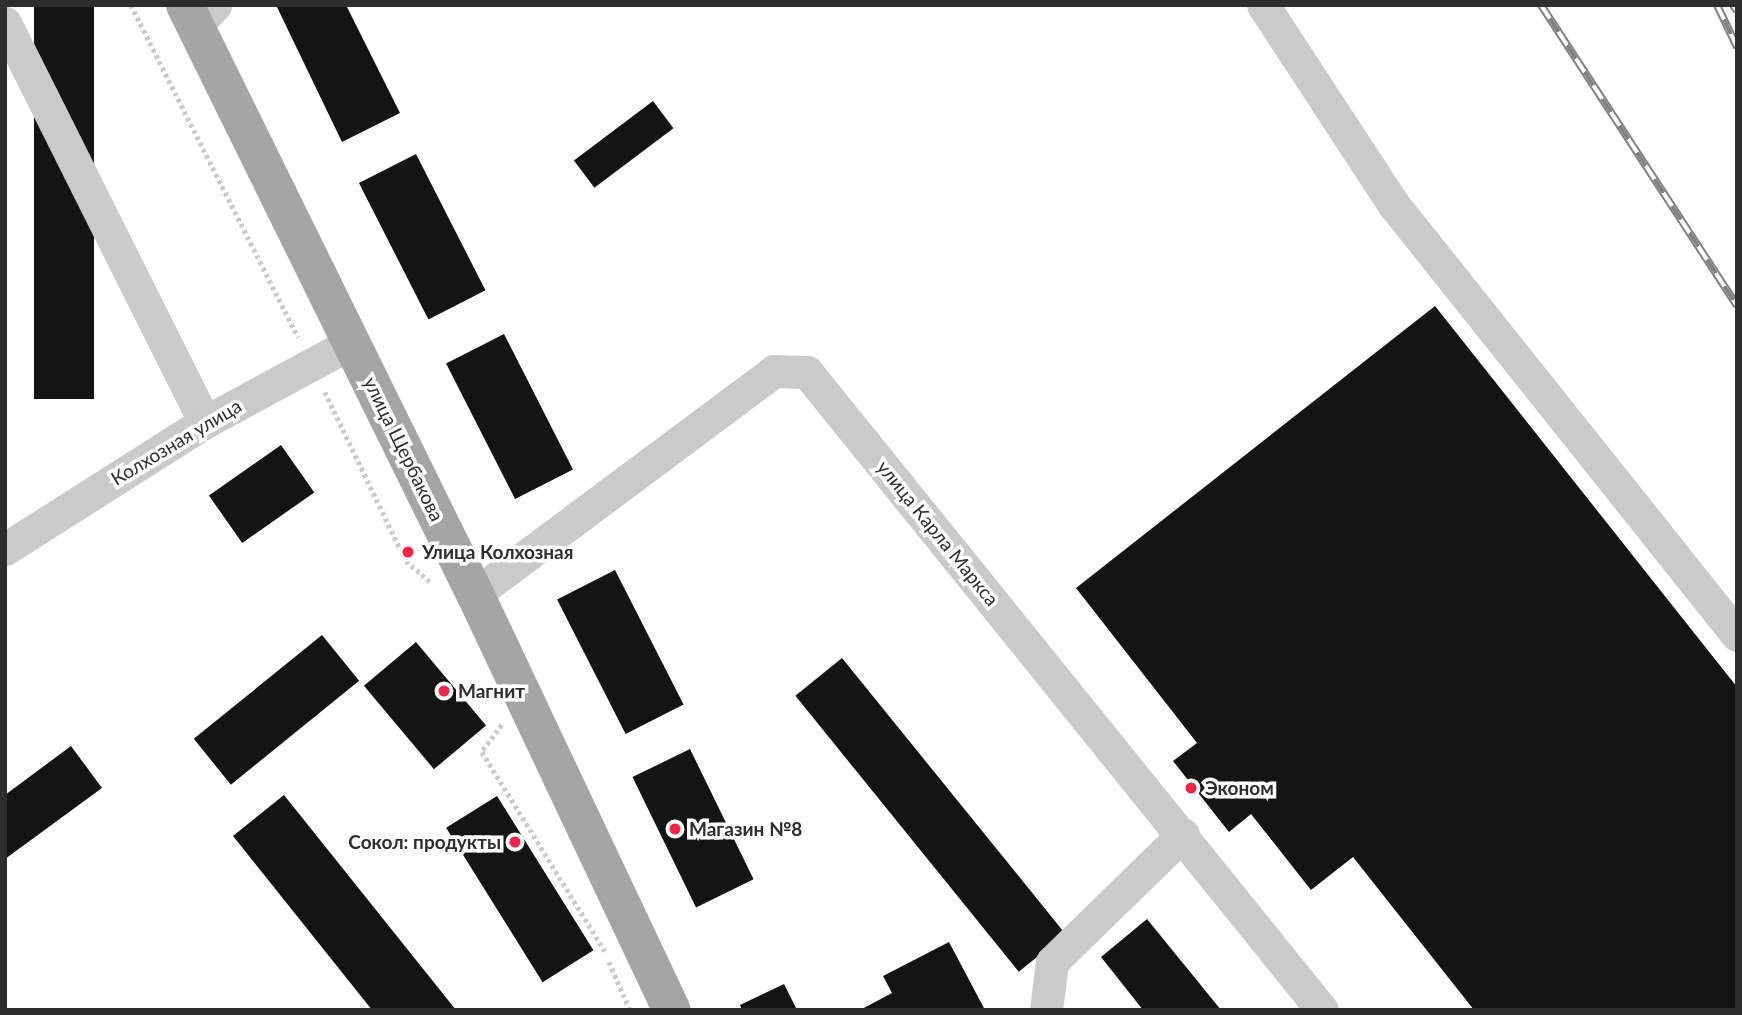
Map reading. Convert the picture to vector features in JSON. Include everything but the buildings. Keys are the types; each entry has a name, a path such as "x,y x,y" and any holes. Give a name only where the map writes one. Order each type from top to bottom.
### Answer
{"main road":[{"name":"улица Щербакова","path":"198,12 351,343 475,594 672,1010"}],"street":[{"path":"1263,5 1394,205 1737,635"},
{"path":"5,23 205,422"},
{"name":"Колхозная улица","path":"5,549 205,422 351,343"},
{"name":"улица Карла Маркса","path":"475,594 774,371 807,372 1183,834 1322,1010"},
{"path":"1046,1010 1052,962 1183,834"}],"path":[{"path":"131,5 312,365 406,561 434,586"},
{"path":"503,722 482,752 604,951 630,1010"}],"railway":[{"path":"1541,5 1737,306"},
{"path":"1717,5 1737,47"},
{"path":"1733,5 1737,11"}],"place":[{"name":"Улица Колхозная","path":"408,552"},
{"name":"Магнит","path":"444,691"},
{"name":"Эконом","path":"1191,788"},
{"name":"Магазин №8","path":"675,829"},
{"name":"Сокол: продукты","path":"515,842"}]}
